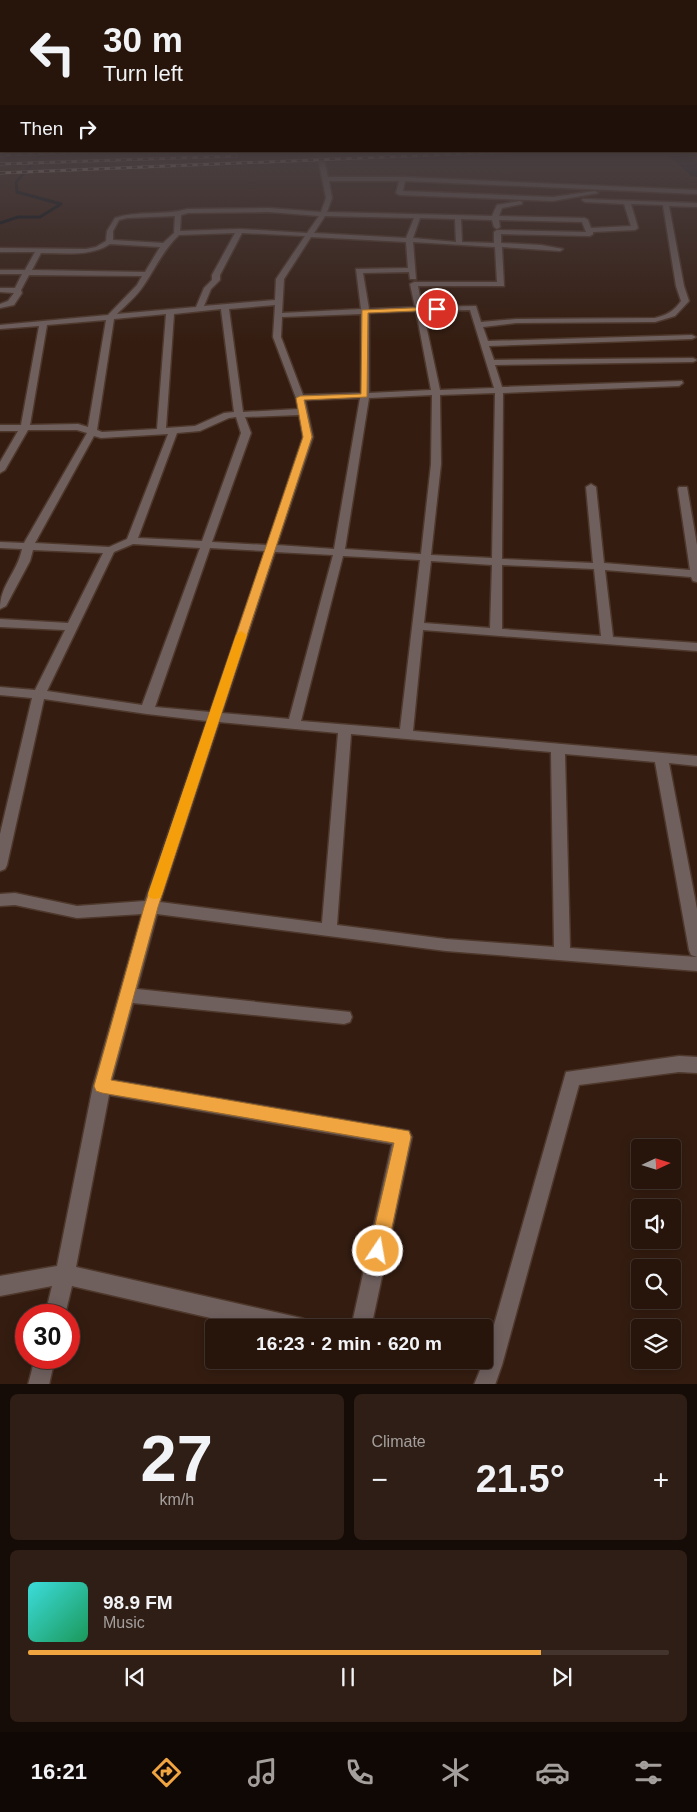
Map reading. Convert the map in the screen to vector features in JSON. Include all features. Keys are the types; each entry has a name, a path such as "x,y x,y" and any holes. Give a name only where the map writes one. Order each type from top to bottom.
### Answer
{"street":[{"path":"109,242 110,231 117,219 127,216 163,215"},
{"path":"177,233 178,215"},
{"path":"58,1304 102,1086 151,907 308,437 300,398 277,337 280,279 323,215"},
{"path":"410,215 458,218 585,220 590,234 497,232"},
{"path":"414,284 501,284 497,215"},
{"path":"589,230 636,228 631,215"},
{"path":"479,325 516,321 655,320 669,317 678,312 686,301 680,286 668,215"},
{"path":"406,734 436,464 436,393 414,284 409,240 418,216"},
{"path":"458,218 459,244"},
{"path":"199,309 208,288 216,280 216,275 240,232"},
{"path":"0,606 25,561 28,546 92,432 110,318 149,274 165,244 177,233 310,234 409,240 436,244 560,249"},
{"path":"0,250 86,251 98,249 109,242 165,244"},
{"path":"0,306 11,303 40,249"},
{"path":"294,724 338,552 364,396 365,311 359,271 412,270"},
{"path":"0,272 149,274"},
{"path":"0,290 17,290"},
{"path":"0,327 279,302"},
{"path":"147,710 208,545 246,433 239,414 225,307"},
{"path":"278,315 473,308 499,390 496,632"},
{"path":"161,431 170,312"},
{"path":"0,470 25,427 42,324"},
{"path":"484,344 692,337"},
{"path":"491,363 693,360"},
{"path":"300,398 679,384"},
{"path":"0,428 78,426 101,435 197,429 227,415 302,412"},
{"path":"132,541 174,430"},
{"path":"591,487 607,640"},
{"path":"0,545 110,550 132,541 599,566 696,576 683,489"},
{"path":"0,864 39,694 110,550"},
{"path":"0,623 72,626"},
{"path":"419,626 697,647"},
{"path":"0,690 214,717 697,761"},
{"path":"329,928 345,729"},
{"path":"558,749 562,954"},
{"path":"662,758 697,950"},
{"path":"0,900 15,899 78,912 151,907 329,928 446,945 697,964"},
{"path":"126,995 344,1017"},
{"path":"484,1384 492,1365 572,1078 680,1064 697,1065"},
{"path":"102,1086 403,1137 363,1319"},
{"path":"0,1286 65,1274 262,1319"},
{"path":"38,1384 42,1369"}],"waterway":[{"path":"0,223 18,217 40,217 44,215"}],"slow traffic":[{"path":"155,894 241,635"}],"route":[{"path":"378,1251 403,1137 102,1086 151,907 308,437 300,398 364,396 365,311 437,309"}]}
